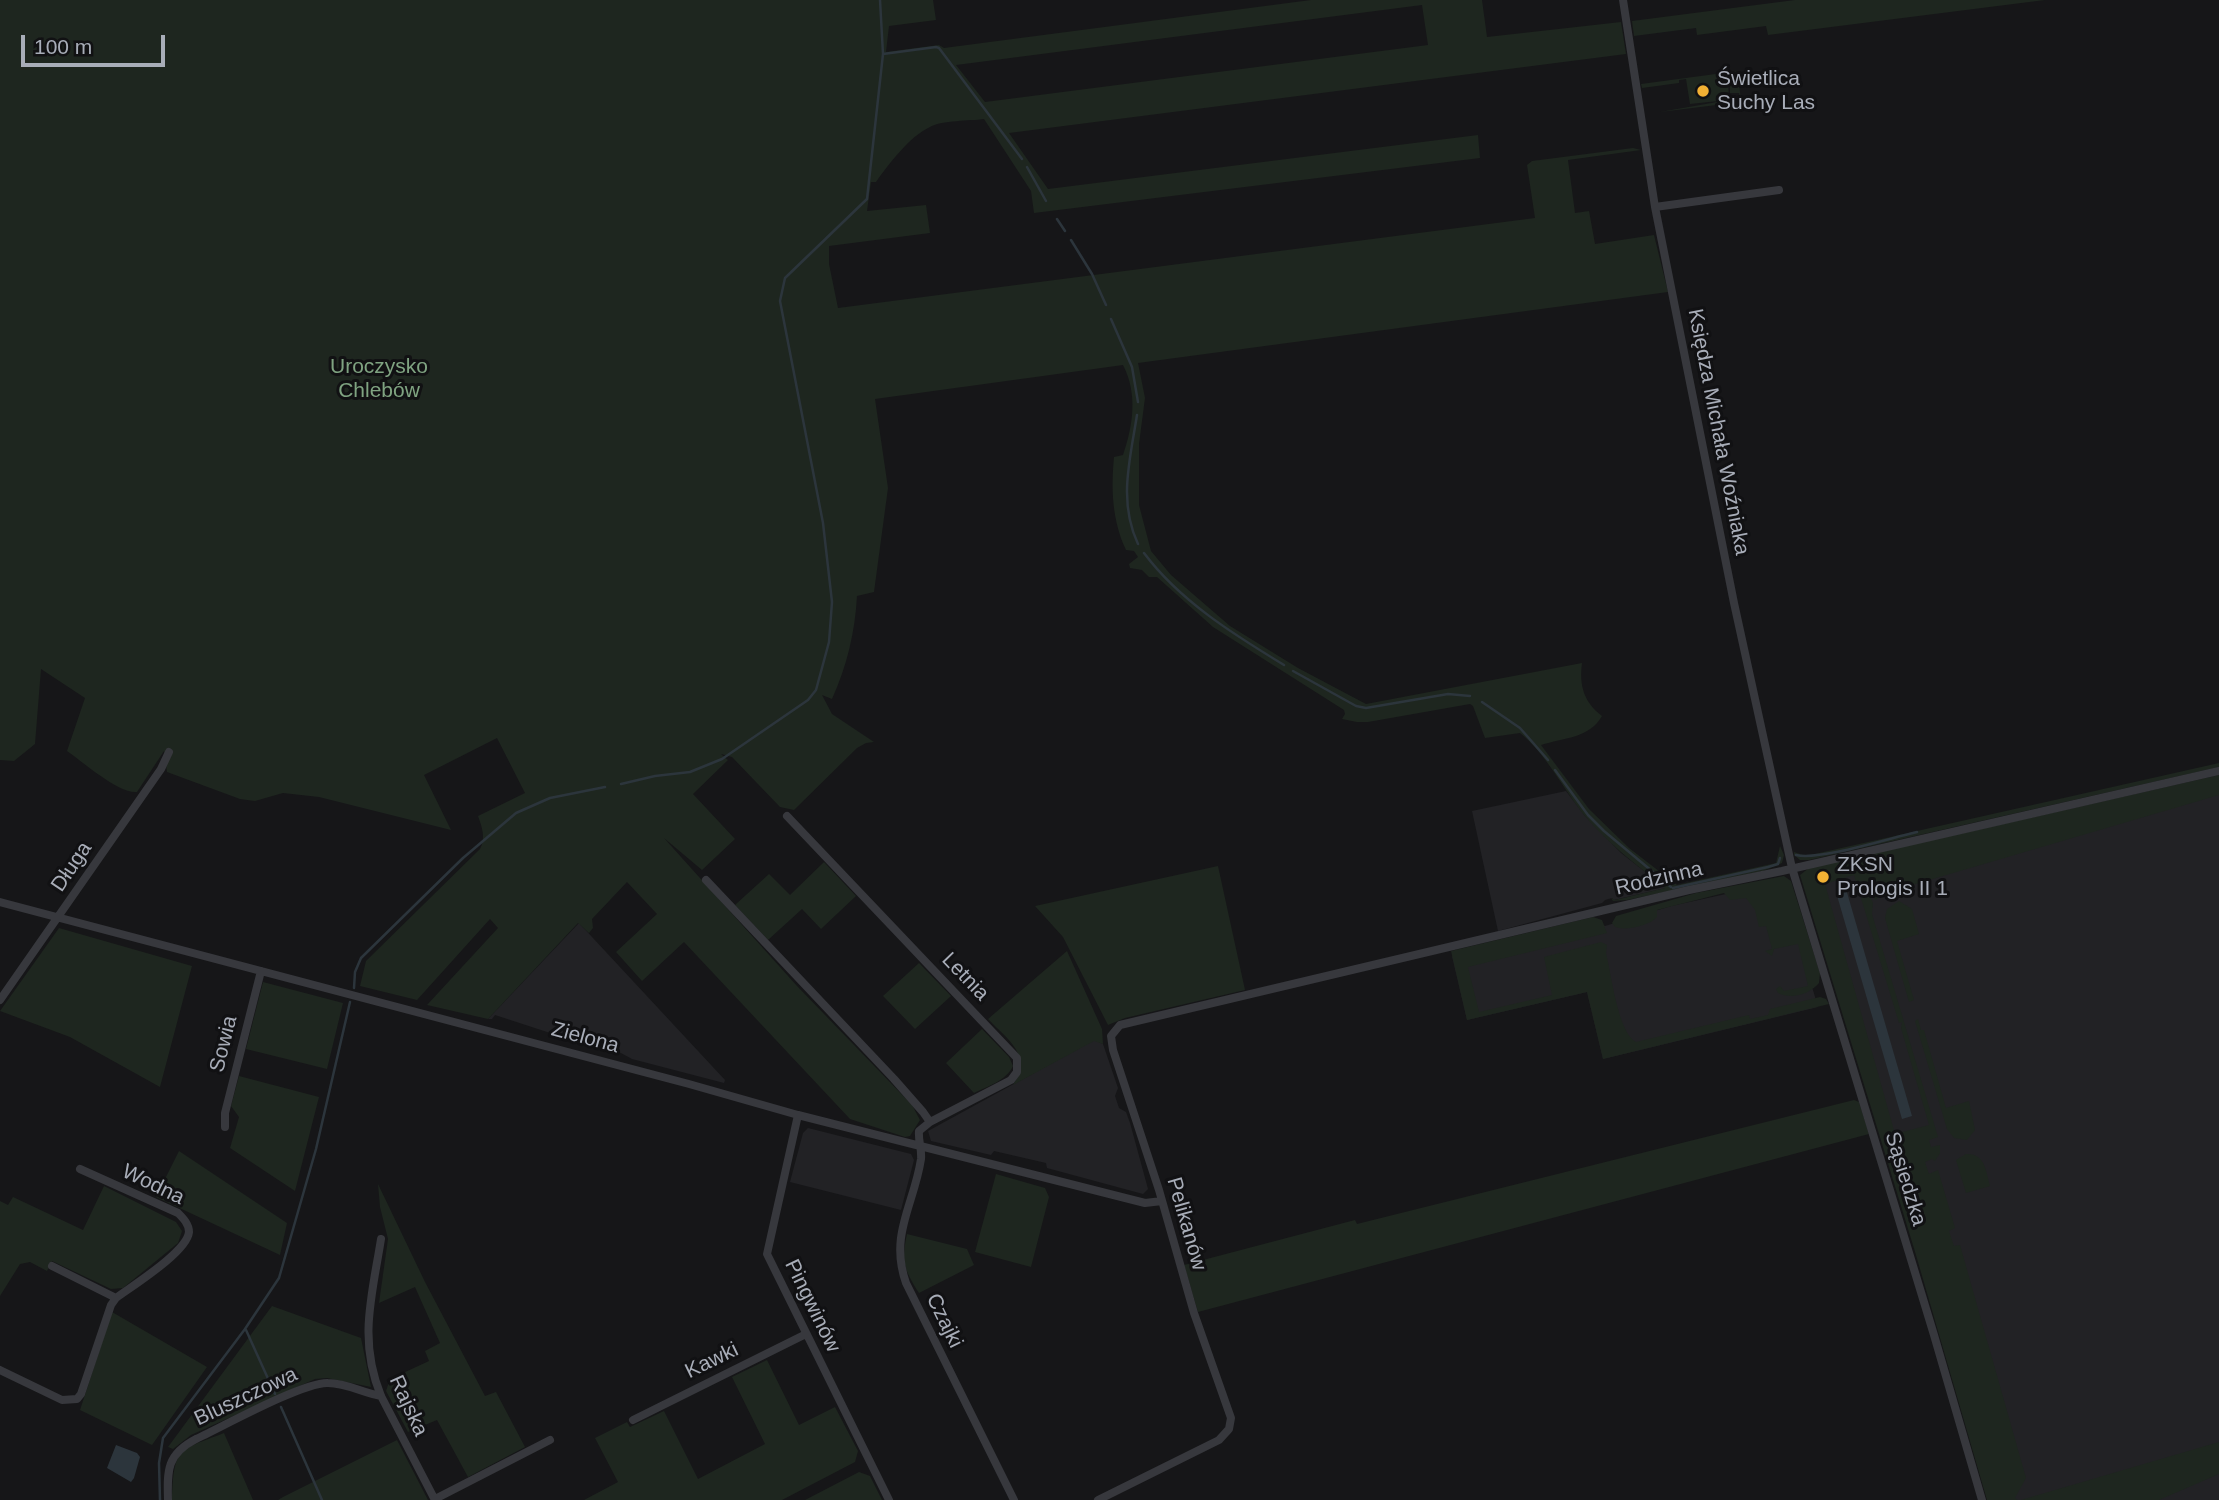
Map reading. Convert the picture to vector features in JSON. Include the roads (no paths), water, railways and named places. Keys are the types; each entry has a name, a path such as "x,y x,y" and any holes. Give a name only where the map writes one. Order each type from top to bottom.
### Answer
{"street":[{"name":"Księdza Michała Woźniaka","path":"1623,0 1655,207 1734,603 1792,868"},
{"path":"1655,207 1779,190"},
{"name":"Długa","path":"0,1000 160,769 169,752"},
{"name":"Rodzinna","path":"1112,1033 1123,1023 1146,1017 1689,890 2219,771"},
{"name":"Letnia","path":"787,816 1017,1058 1017,1072 1011,1080 930,1122"},
{"name":"Sąsiedzka","path":"1792,868 1982,1500"},
{"path":"706,880 923,1112 930,1122 919,1131 920,1147"},
{"name":"Zielona","path":"0,902 920,1147 1145,1203 1162,1201"},
{"name":"Sowia","path":"225,1127 225,1113 261,971"},
{"name":"Pelikanów","path":"1098,1500 1219,1440 1227,1433 1231,1424 1230,1413 1194,1313 1162,1201 1112,1050 1112,1033"},
{"name":"Pingwinów","path":"798,1115 767,1254 889,1500"},
{"name":"Czajki","path":"920,1147 921,1158 899,1244 899,1264 1014,1500"},
{"name":"Wodna","path":"0,1370 62,1400 75,1400 82,1394 106,1315 116,1298 173,1255 184,1242 189,1229 178,1213 80,1169"},
{"name":"Rajska","path":"381,1240 367,1325 373,1367 381,1396 435,1500"},
{"path":"52,1266 116,1298"},
{"name":"Kawki","path":"633,1420 806,1334"},
{"name":"Bluszczowa","path":"168,1500 167,1486 172,1457 196,1439 320,1383 343,1385 381,1396"},
{"path":"435,1500 550,1440"}],"waterway":[{"path":"621,784 690,772 722,759 808,700 816,690 829,642 832,602 823,523 780,301 785,278 867,199 883,54 880,0"},
{"path":"883,54 939,48 1022,159"},
{"path":"1027,167 1046,201"},
{"path":"1057,219 1065,231"},
{"path":"1071,240 1092,274 1106,305"},
{"path":"1111,319 1132,367 1138,402"},
{"path":"1137,415 1127,496 1128,512 1138,544"},
{"path":"1144,553 1174,586 1208,615 1284,665"},
{"path":"1293,671 1356,706 1366,708 1448,694 1470,696"},
{"path":"1482,702 1520,728 1548,760"},
{"path":"1555,770 1588,815 1671,887"},
{"path":"354,988 355,972 361,958 463,858 516,813 550,798 605,787"},
{"path":"1796,855 1837,852 1917,832"},
{"path":"1673,888 1768,867 1778,864 1780,858"},
{"path":"160,1500 159,1463 163,1438 245,1329 279,1278 316,1149 350,1002"},
{"path":"246,1330 275,1394"},
{"path":"281,1407 322,1500"}],"place":[{"name":"Świetlica Suchy Las","path":"1703,91"},
{"name":"ZKSN Prologis II 1","path":"1823,877"}],"park label":[{"name":"Uroczysko Chlebów","path":"379,379"}]}
